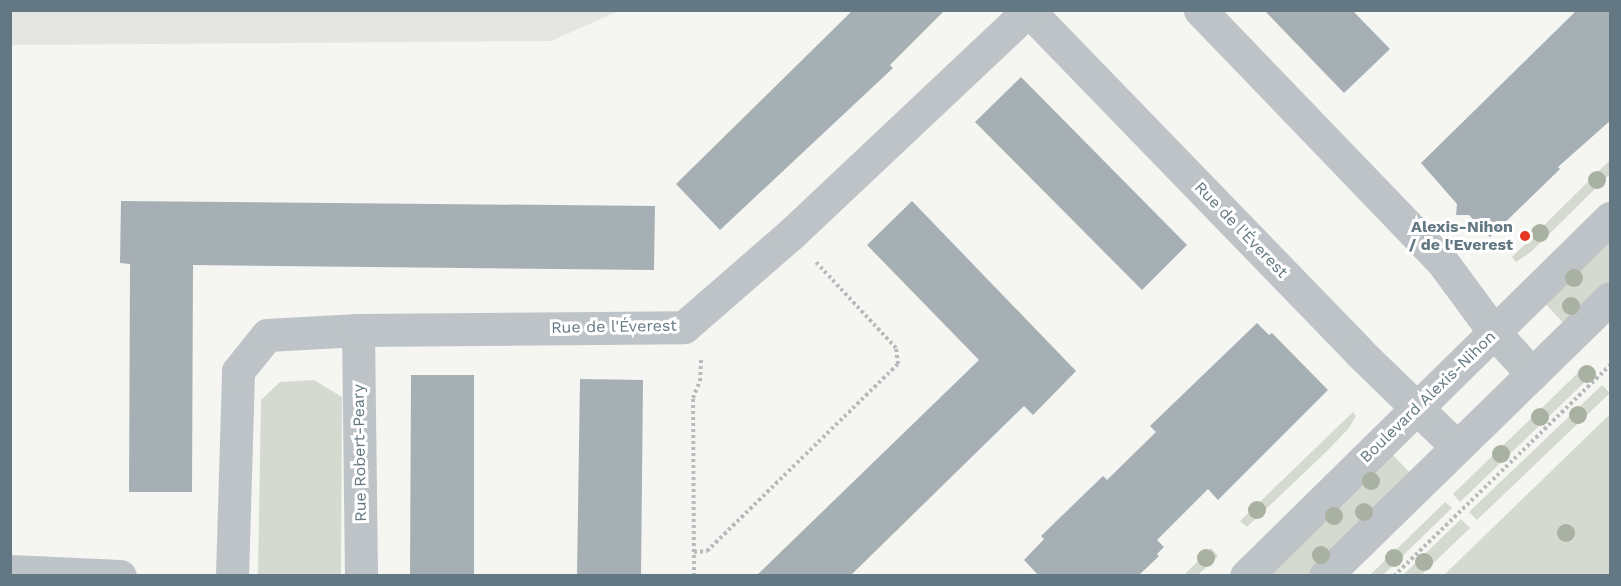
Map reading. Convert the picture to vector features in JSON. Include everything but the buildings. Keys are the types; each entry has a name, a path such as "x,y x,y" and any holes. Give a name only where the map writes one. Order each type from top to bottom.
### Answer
{"street":[{"path":"1200,10 1440,260 1494,332 1532,374"},
{"name":"Rue de l'Éverest","path":"232,576 238,371 267,336 358,330 684,327 790,235 1028,11 1359,352 1418,406 1457,447"},
{"name":"Boulevard Alexis-Nihon","path":"1246,576 1611,218"},
{"path":"1325,576 1611,298"},
{"name":"Rue Robert-Peary","path":"358,330 361,576"},
{"path":"10,571 120,576"}],"path":[{"path":"694,552 707,551 898,364 896,348 790,235"},
{"path":"684,327 704,364 693,398 694,576"},
{"path":"1394,576 1611,365"}],"shaded area":[{"path":"10,11 619,11 551,41 11,45"},
{"path":"1610,160 1610,174 1531,252 1516,262 1512,257"},
{"path":"1610,234 1610,282 1566,326 1542,300"},
{"path":"1586,365 1594,373 1460,502 1453,494"},
{"path":"314,380 342,397 341,575 258,576 261,400 280,382"},
{"path":"1602,385 1610,393 1477,520 1469,512"},
{"path":"1353,412 1356,416 1349,428 1327,451 1247,527 1240,521"},
{"path":"1610,414 1610,575 1444,575"},
{"path":"1388,450 1412,475 1309,575 1258,576"},
{"path":"1445,502 1452,508 1383,575 1370,575"},
{"path":"1461,519 1470,528 1421,575 1403,575"},
{"path":"1211,548 1218,556 1198,575 1184,575"}],"place":[{"name":"Alexis-Nihon / de l'Everest","path":"1525,236"}]}
